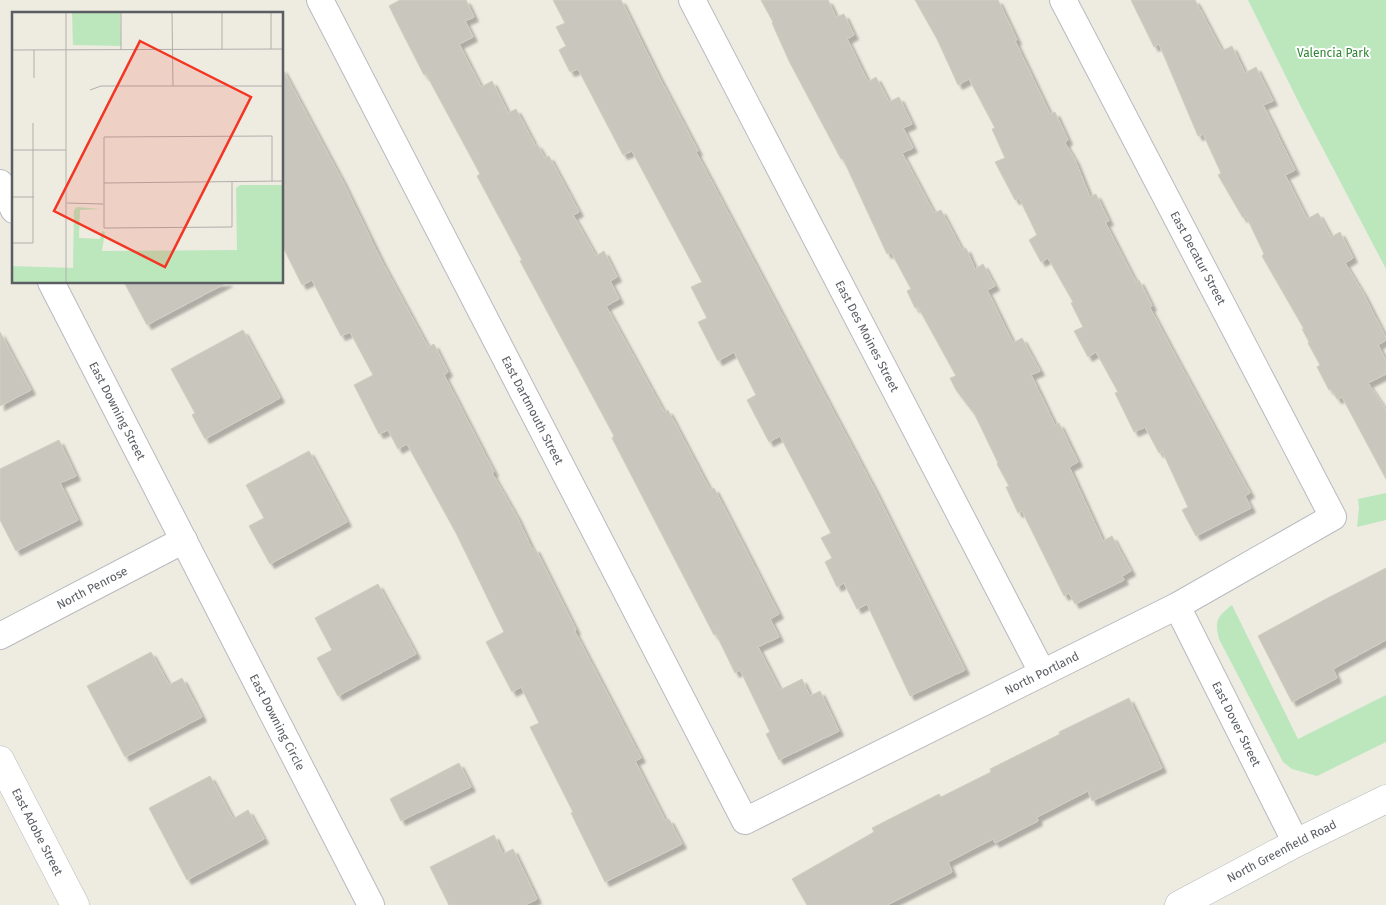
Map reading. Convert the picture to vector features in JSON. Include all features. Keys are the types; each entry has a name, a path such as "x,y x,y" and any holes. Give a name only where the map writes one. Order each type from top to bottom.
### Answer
{"main road":[{"name":"East Adobe Street","path":"0,760 74,905"},
{"name":"North Greenfield Road","path":"1179,905 1386,799"}],"street":[{"name":"East Dartmouth Street","path":"320,0 745,821"},
{"name":"East Des Moines Street","path":"692,0 1042,672"},
{"name":"East Decatur Street","path":"1063,0 1333,517"},
{"path":"0,183 12,206"},
{"name":"East Downing Street","path":"52,284 184,540"},
{"name":"North Portland","path":"745,821 1177,606 1333,517"},
{"name":"North Penrose","path":"0,636 184,540"},
{"name":"East Downing Circle","path":"184,540 371,905"},
{"name":"East Dover Street","path":"1177,606 1296,844"}],"green space":[{"name":"Valencia Park","path":"1248,0 1386,0 1386,269 1300,105"},
{"path":"1386,493 1386,520 1357,527 1358,499"},
{"path":"1232,605 1298,739 1386,695 1386,742 1317,776 1292,769 1283,762 1219,639 1218,619"}],"building":[{"path":"400,0 466,0 474,17 465,21 473,37 459,44 481,87 492,81 508,113 516,109 535,145 537,144 545,158 549,156 579,212 573,215 596,256 604,251 617,277 610,281 619,299 606,306 664,412 668,410 710,490 714,488 779,614 770,619 779,637 758,647 780,690 802,679 810,696 820,691 839,731 779,760 766,734 770,732 740,670 735,673 716,634 714,635 612,438 614,436 520,261 522,260 477,176 480,174 426,74 424,75 389,6"},
{"path":"553,0 621,0 698,151 696,152 876,492 965,670 910,696 867,604 857,609 844,583 837,587 825,562 832,558 821,538 831,533 780,436 769,442 747,400 756,395 734,352 718,361 698,322 707,318 691,287 702,282 632,151 623,155 578,69 570,72 559,50 566,46 556,27 565,23"},
{"path":"761,0 828,0 836,17 844,14 854,35 847,39 868,82 876,77 889,102 899,97 912,124 903,128 913,148 902,153 934,213 941,210 962,250 966,248 975,269 983,264 995,286 987,290 1013,343 1022,338 1040,371 1031,375 1055,425 1059,423 1078,462 1069,467 1103,541 1112,536 1131,571 1122,576 1124,580 1075,604 1069,593 1064,596 1022,511 1018,513 1006,487 1009,486 975,415 956,390 950,378 956,376 918,307 915,308 907,291 911,289 891,252 887,254 843,159 841,159 789,61 773,22"},
{"path":"915,0 998,0 1017,40 1015,41 1050,114 1055,112 1068,140 1065,143 1075,160 1090,197 1096,194 1109,221 1105,222 1130,271 1136,282 1139,280 1152,306 1150,308 1250,493 1245,496 1251,508 1196,536 1182,510 1188,507 1162,451 1159,453 1145,427 1134,432 1115,393 1118,392 1096,352 1088,357 1074,331 1083,327 1071,303 1073,302 1048,258 1041,262 1029,240 1037,235 1019,198 1015,200 995,162 1005,158 992,129 995,128 969,79 958,85 937,39"},
{"path":"1131,0 1195,0 1222,51 1232,46 1245,73 1256,67 1273,101 1263,105 1295,170 1285,175 1307,219 1318,213 1331,237 1340,232 1353,258 1345,263 1386,338 1386,340 1378,345 1386,361 1386,374 1368,383 1386,410 1386,479 1342,397 1337,399 1331,389 1329,390 1317,367 1320,365 1308,343 1302,329 1304,329 1262,256 1264,254 1246,216 1243,218 1218,175 1221,173 1203,134 1198,136 1159,44 1154,47"},
{"path":"284,72 428,347 434,344 448,372 444,375 494,472 492,473 517,517 532,549 535,548 576,630 574,630 641,758 635,761 665,820 669,819 682,844 605,882 571,813 573,812 530,727 539,723 521,687 512,692 486,642 504,632 456,533 407,444 398,449 388,430 379,434 354,385 373,375 350,332 341,336 312,280 302,285 284,249"},
{"path":"125,284 224,284 147,325"},
{"path":"243,330 280,398 205,439 192,415 195,413 171,369"},
{"path":"0,332 31,390 0,406"},
{"path":"59,440 76,476 60,483 78,520 16,551 0,520 0,469"},
{"path":"309,451 347,522 270,564 249,526 264,518 246,485"},
{"path":"1386,568 1386,640 1333,669 1337,678 1292,702 1258,636"},
{"path":"378,584 416,654 338,696 317,658 332,650 315,618"},
{"path":"151,652 169,685 182,678 202,717 125,757 87,686"},
{"path":"1129,698 1162,768 1092,801 1088,791 1037,817 1038,821 995,843 993,839 948,862 952,872 887,905 807,905 792,879 874,832 872,828 939,794 941,797 991,772 990,769 1060,734 1059,732"},
{"path":"459,763 471,787 401,821 390,799"},
{"path":"210,776 233,819 248,810 264,839 187,880 149,808"},
{"path":"494,835 503,854 513,849 537,899 525,905 449,905 430,867"}]}
